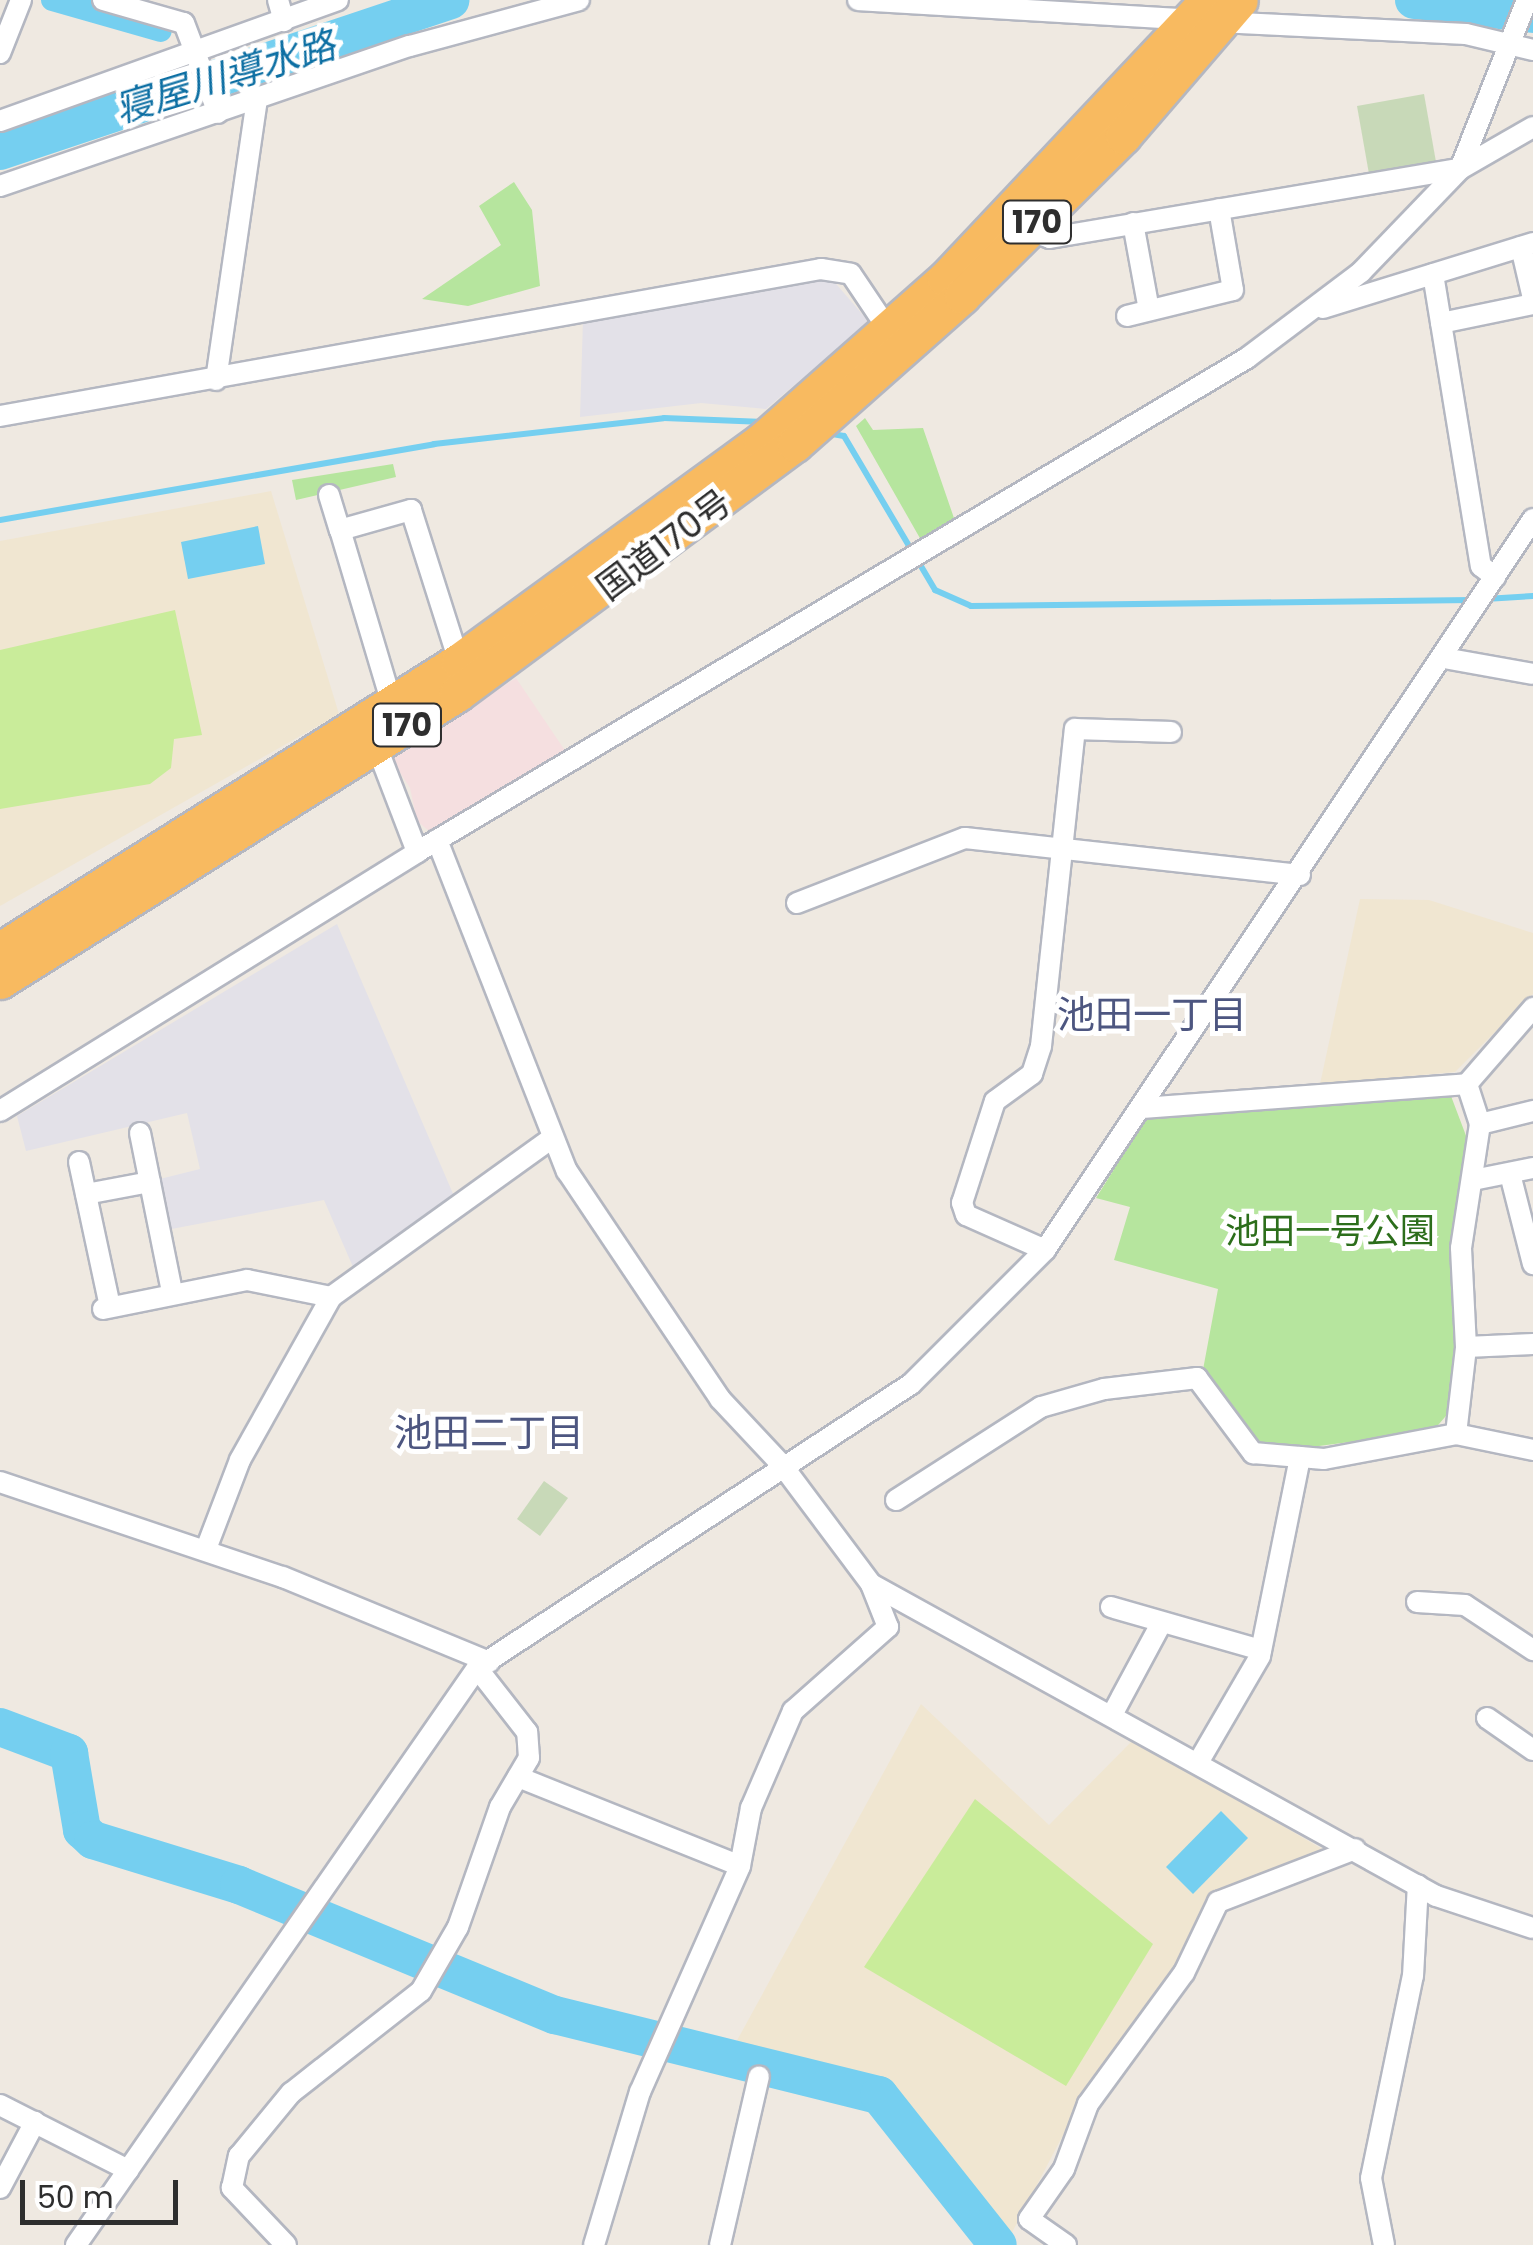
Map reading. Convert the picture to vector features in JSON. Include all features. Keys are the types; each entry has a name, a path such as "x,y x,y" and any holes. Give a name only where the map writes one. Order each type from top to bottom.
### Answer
{"highway":[{"name":"国道170号","path":"0,981 376,745 640,566 1016,225 1213,12"},
{"name":"国道170号","path":"0,950 459,661 778,442"}],"street":[{"path":"0,54 21,0"},
{"path":"103,0 139,5 184,23 199,53 218,110"},
{"path":"0,121 199,53 281,10 338,0"},
{"path":"0,186 218,110 579,0"},
{"path":"858,0 1213,12 1466,34 1519,43"},
{"path":"1460,169 1519,43 1527,0"},
{"path":"216,380 257,99"},
{"path":"0,1111 417,852 683,700 1312,312 1460,169 1533,127"},
{"path":"1016,225 1050,238 1460,169"},
{"path":"1127,316 1233,290 1219,209"},
{"path":"1133,224 1149,310"},
{"path":"1312,312 1527,245 1533,301 1441,323"},
{"path":"0,416 821,269 851,274 895,338"},
{"path":"1433,274 1481,566 1493,580"},
{"path":"329,495 392,704"},
{"path":"340,530 411,510 459,661"},
{"path":"76,2245 305,1913 483,1665 782,1465 911,1384 1046,1250 1472,618 1533,519"},
{"path":"1444,658 1533,674"},
{"path":"1046,1250 966,1216 962,1203 994,1101 1032,1074 1041,1046 1076,729 1171,732"},
{"path":"376,745 417,852"},
{"path":"797,904 965,838 1300,876"},
{"path":"437,840 552,1138 720,1399 782,1465 871,1584 888,1627 793,1711 751,1808 740,1866 664,2038 594,2245"},
{"path":"1142,1108 1467,1084 1533,1008"},
{"path":"1456,1434 1466,1347 1460,1248 1480,1124 1467,1084"},
{"path":"1480,1124 1533,1111"},
{"path":"140,1134 172,1292"},
{"path":"206,1549 240,1460 332,1297 552,1138"},
{"path":"79,1162 107,1308 172,1292 273,1281 332,1297"},
{"path":"1473,1180 1533,1168"},
{"path":"1510,1174 1533,1264"},
{"path":"86,1194 150,1182"},
{"path":"1466,1347 1533,1344"},
{"path":"896,1500 1041,1407 1104,1390 1197,1378 1253,1453 1300,1458 1456,1434 1533,1450"},
{"path":"1199,1762 1261,1650 1300,1458"},
{"path":"0,1482 206,1549 483,1665 527,1732 529,1758 434,1970 409,2002 290,2093 239,2156 232,2188 286,2245"},
{"path":"871,1584 1113,1713 1418,1886 1533,1928"},
{"path":"1417,1602 1465,1606 1533,1650"},
{"path":"1111,1606 1161,1624 1261,1650"},
{"path":"1113,1713 1161,1624"},
{"path":"1487,1718 1533,1750"},
{"path":"518,1777 740,1866"},
{"path":"1066,2245 1029,2218 1064,2169 1088,2104 1184,1974 1218,1902 1355,1850"},
{"path":"1384,2245 1371,2178 1413,1976 1418,1886"},
{"path":"720,2245 760,2076"},
{"path":"0,2104 128,2170"},
{"path":"0,2188 35,2122"}],"shaded area":[{"path":"831,278 869,322 766,409 701,403 580,417 583,320"},
{"path":"271,491 339,714 0,906 0,541"},
{"path":"516,678 566,752 435,836 417,821 410,788 390,757"},
{"path":"1360,899 1429,900 1533,933 1533,994 1455,1072 1320,1084"},
{"path":"337,924 454,1196 353,1267 324,1200 166,1230 156,1180 200,1169 187,1113 26,1151 17,1116"},
{"path":"921,1704 1049,1825 1134,1739 1329,1853 1222,1892 1196,1922 1153,2010 1086,2091 1006,2244 880,2091 734,2046"}],"green space":[{"path":"1424,94 1436,162 1369,174 1357,106"},
{"path":"514,182 532,210 540,286 468,306 422,299 501,245 479,206"},
{"path":"865,418 873,430 923,428 955,521 921,540 856,426"},
{"path":"393,464 396,477 296,500 292,480"},
{"path":"175,610 202,735 174,739 171,768 150,784 0,809 0,650"},
{"name":"池田一号公園","path":"1451,1096 1468,1141 1451,1273 1457,1350 1451,1410 1433,1431 1281,1451 1254,1444 1202,1375 1218,1289 1114,1260 1130,1207 1096,1198 1148,1115"},
{"path":"544,1481 568,1498 540,1536 517,1519"},
{"path":"975,1799 1153,1944 1066,2086 864,1967"}],"water":[{"path":"258,526 265,564 188,579 181,542"},
{"path":"1221,1811 1248,1838 1193,1894 1166,1867"}],"waterway":[{"path":"52,0 161,31"},
{"name":"寝屋川導水路","path":"0,151 450,0"},
{"name":"寝屋川導水路","path":"1414,0 1533,14"},
{"path":"0,520 434,444 664,418 765,422"},
{"path":"827,433 844,436 935,590 971,606 1472,600"},
{"path":"1485,599 1533,596"},
{"path":"0,1727 69,1753 82,1830 93,1840 239,1885 555,2015 879,2095 998,2245"}],"district":[{"name":"池田一丁目","path":"1152,1015"},
{"name":"池田二丁目","path":"489,1433"}]}
